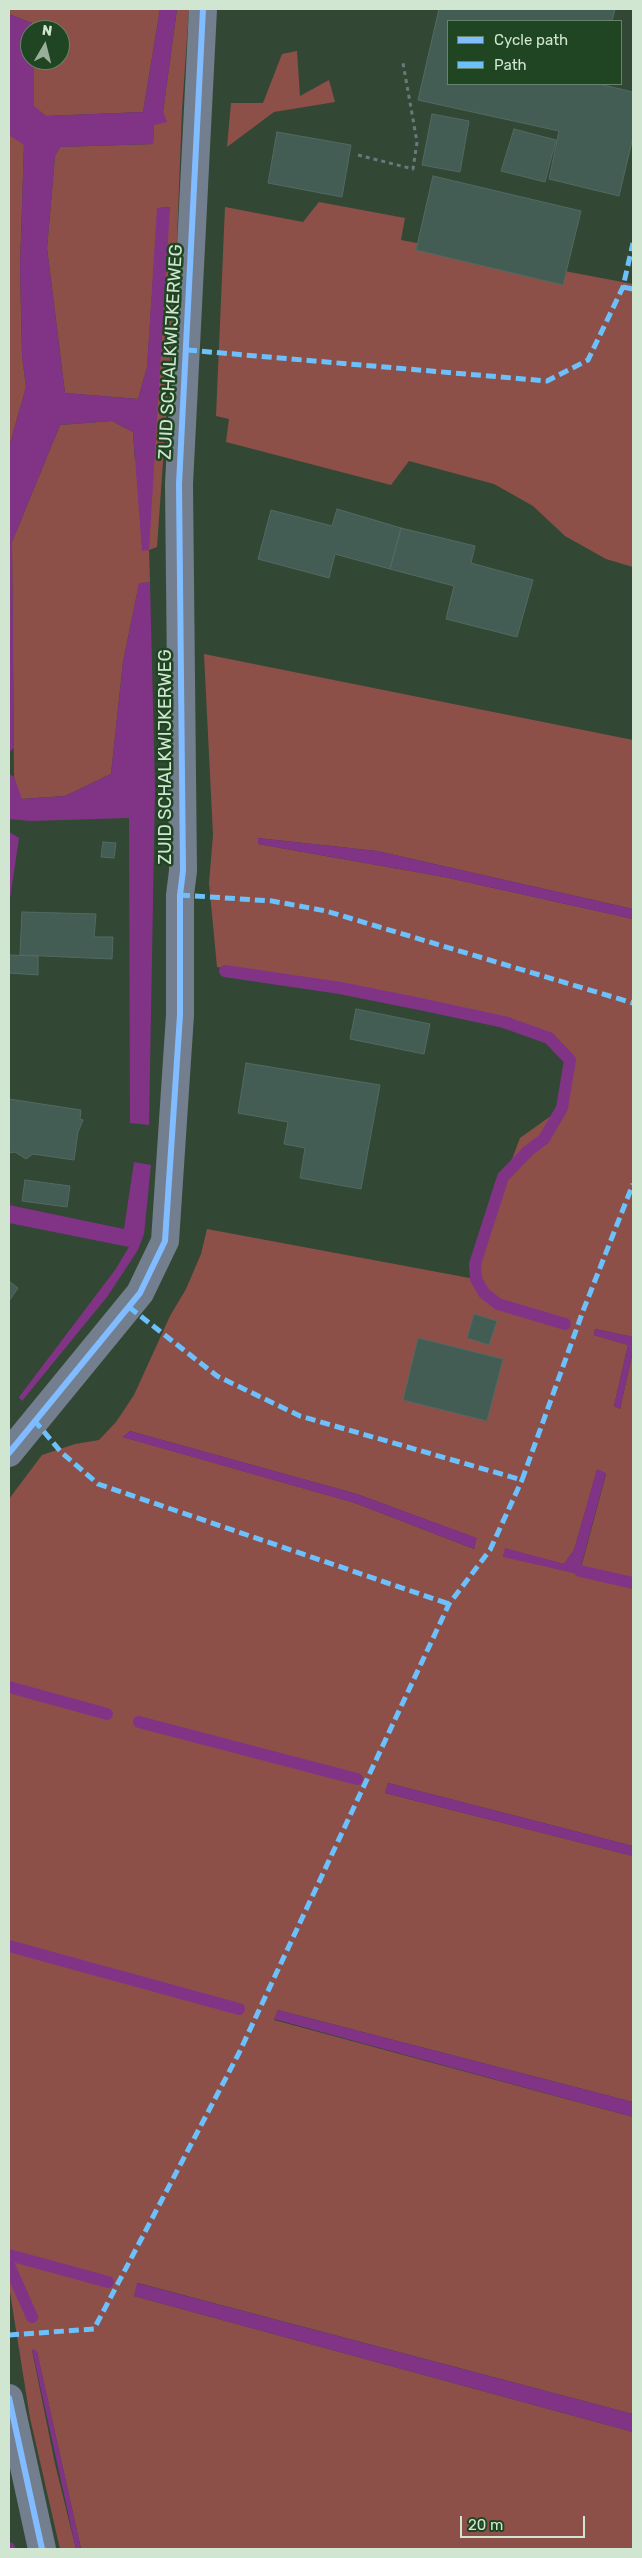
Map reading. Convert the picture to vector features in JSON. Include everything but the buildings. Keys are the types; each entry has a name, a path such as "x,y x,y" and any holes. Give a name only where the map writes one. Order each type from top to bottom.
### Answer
{"street":[{"name":"ZUID SCHALKWIJKERWEG","path":"9,1453 140,1294 164,1241 180,1015 180,894 182,871 179,484 203,9"},
{"path":"9,2398 42,2549"}],"path":[{"path":"358,155 413,169 417,142 403,63"}],"shaded area":[{"path":"9,9 160,9 143,112 46,116 34,107 34,70 70,70 70,20 24,20 9,14"},
{"path":"160,9 177,9 163,112 167,122 154,125 153,144 60,147 55,156 47,248 65,393 138,399 147,367 157,208 170,207 149,550 142,551 133,432 112,421 60,425 12,542 14,748 9,752 9,447 26,387 22,355 20,267 24,145 9,135 9,14 24,20 20,20 20,70 34,70 34,106 46,116 143,112"},
{"path":"177,9 189,9 182,110 175,291 157,547 149,550 150,582 139,584 123,662 111,774 65,796 21,799 14,777 12,542 60,425 112,421 133,432 135,461 170,207 158,208 147,367 138,399 65,393 47,248 55,156 60,147 153,144 154,125 166,121 163,112"},
{"path":"297,51 300,96 329,80 335,102 274,112 227,147 231,103 263,103 282,54"},
{"path":"9,135 24,144 20,267 22,355 26,387 9,447"},
{"path":"319,202 405,218 401,240 633,284 633,567 606,559 565,536 533,506 494,484 409,461 391,485 226,442 229,419 216,416 225,207 303,222"},
{"path":"150,582 155,789 149,1125 130,1123 129,818 31,821 9,819 9,774 14,777 22,799 65,796 111,774 123,662 139,583"},
{"path":"204,654 633,740 633,909 377,851 258,838 258,844 444,877 633,919 633,1337 595,1329 594,1335 628,1345 614,1406 620,1409 633,1351 633,1579 581,1568 606,1474 597,1470 574,1550 564,1564 506,1549 503,1556 633,1587 633,1846 388,1783 385,1793 633,1856 633,2102 278,2010 274,2020 633,2117 633,2414 138,2283 134,2296 633,2432 633,2549 81,2549 37,2352 32,2350 55,2464 76,2549 60,2549 30,2418 9,2286 9,1499 42,1455 75,1444 99,1440 116,1422 134,1395 170,1316 186,1289 201,1254 207,1229 475,1279 475,1264 484,1233 520,1138 562,1108 570,1060 549,1038 504,1022 321,984 217,967 209,883 213,835","holes":["130,1431 357,1494 476,1538 474,1549 355,1503 123,1437"]},
{"path":"9,832 19,838 9,905"},
{"path":"258,838 377,851 633,909 633,919 444,877 258,844"},
{"path":"134,1162 151,1165 144,1234 138,1250 107,1297 22,1401 19,1397 115,1270 129,1247 9,1223 9,1205 124,1229"},
{"path":"595,1329 633,1337 633,1351 620,1409 614,1406 628,1345 594,1335"},
{"path":"130,1431 357,1494 477,1538 474,1549 355,1503 122,1437"},
{"path":"597,1469 606,1473 579,1574 503,1557 505,1548 564,1564 574,1550"},
{"path":"388,1783 633,1846 633,1856 385,1793"},
{"path":"278,2010 633,2102 633,2117 274,2019"},
{"path":"137,2283 633,2414 633,2432 134,2296"},
{"path":"32,2349 37,2351 81,2549 76,2549"}],"waterway":[{"path":"225,971 340,988 420,1004 504,1022 549,1038 570,1060 562,1108 544,1139 528,1151 503,1177 475,1264 476,1279 484,1293 498,1304 565,1324"},
{"path":"580,1571 633,1583"},
{"path":"9,1687 107,1714"},
{"path":"139,1722 357,1779"},
{"path":"9,1946 239,2009"},
{"path":"9,2255 108,2282"},
{"path":"9,2265 32,2317"}],"marked path":[{"path":"187,350 547,381 588,360 623,287 633,243"},
{"path":"623,287 633,289"},
{"path":"180,895 272,901 326,911 633,1003"},
{"path":"129,1307 217,1376 300,1416 522,1480 583,1311 633,1184"},
{"path":"34,1420 61,1452 98,1484 449,1604"},
{"path":"9,2335 94,2329 239,2053 449,1604 490,1550 522,1480"}],"cycle path":[{"path":"9,1453 140,1293 165,1241 180,1015 180,895 183,871 179,484 203,9"},
{"path":"9,2398 42,2549"}]}
